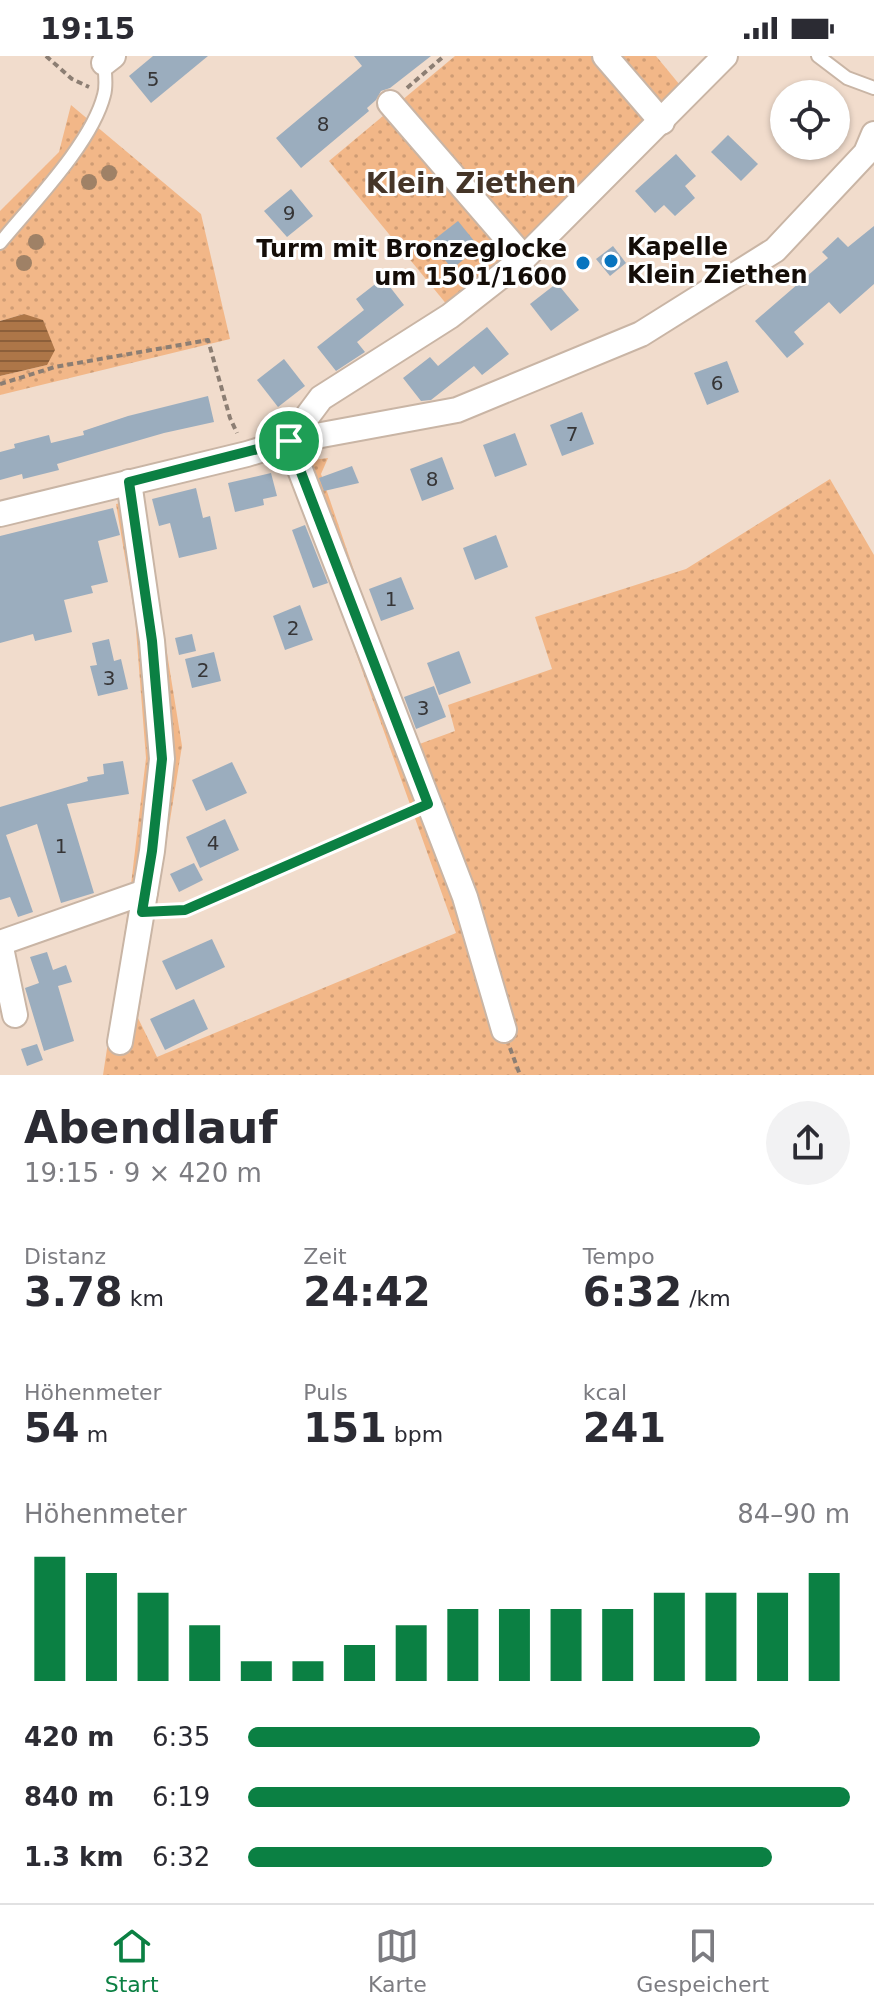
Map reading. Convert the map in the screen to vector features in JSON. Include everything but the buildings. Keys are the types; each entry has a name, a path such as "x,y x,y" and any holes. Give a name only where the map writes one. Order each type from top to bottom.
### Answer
{"street":[{"path":"605,56 662,122"},
{"path":"289,441 321,398 450,316 524,258 725,56"},
{"path":"390,103 524,258"},
{"path":"0,514 289,441 457,410 641,334 775,250 866,153 874,134"},
{"path":"289,441 465,897 504,1030"},
{"path":"120,1042 152,851 162,759 152,641 129,482"},
{"path":"15,1015 0,943 143,902"}],"lane":[{"path":"818,56 847,78 874,88"},
{"path":"0,243 55,177 90,128 105,93 108,60"}],"path":[{"path":"46,56 72,79 105,93"},
{"path":"390,103 444,56"},
{"path":"0,384 55,367 208,340 230,418 247,454"},
{"path":"143,902 185,910 428,804"}],"shaded area":[{"path":"455,56 656,56 684,90 509,258 448,306 329,161"},
{"path":"71,105 201,214 230,339 0,395 0,376 47,365 24,314 0,321 0,211 59,152"},
{"path":"24,314 43,320 55,350 47,365 0,376 0,321"},
{"path":"328,458 321,474 414,746 455,731 448,705 552,669 535,617 686,569 830,479 874,555 874,1075 103,1075 128,910 146,758 135,617 116,504 142,498 182,746 138,1018 157,1057 456,933 288,463"}],"place":[{"name":"Kapelle Klein Ziethen","path":"611,261"},
{"name":"Turm mit Bronzeglocke um 1501/1600","path":"583,263"}],"district":[{"name":"Klein Ziethen","path":"471,183"}],"route":[{"path":"289,441 428,804 185,910 142,912 162,759 152,641 129,482 289,441"}]}
